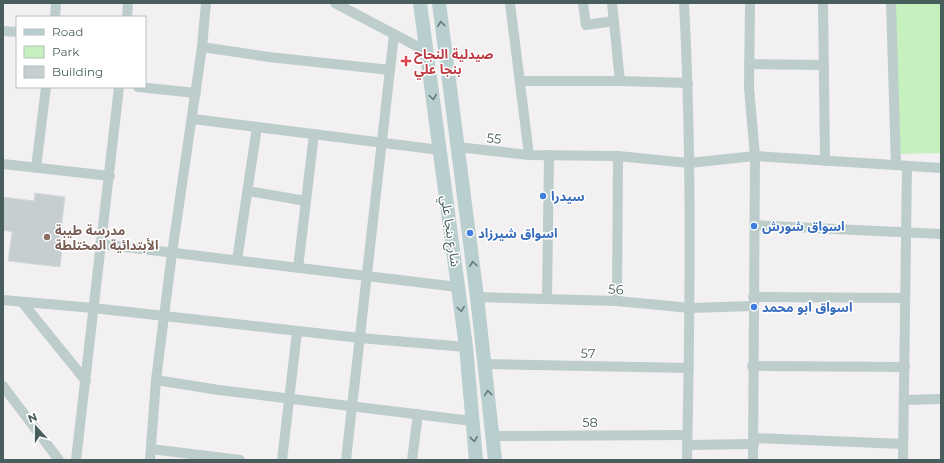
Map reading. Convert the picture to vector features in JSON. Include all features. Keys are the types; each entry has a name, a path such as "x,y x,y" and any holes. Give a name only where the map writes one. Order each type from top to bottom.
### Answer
{"main road":[{"name":"شارع بنجا علي","path":"420,3 466,346 476,460"},
{"name":"شارع بنجا علي","path":"439,3 477,297 495,460"},
{"path":"445,191 463,188"}],"street":[{"path":"55,16 56,3"},
{"path":"126,16 128,3"},
{"path":"150,460 156,380 172,253 193,119 206,3"},
{"path":"510,3 529,154"},
{"path":"583,3 586,25 614,21"},
{"path":"612,3 620,81"},
{"path":"684,3 688,83 690,308 687,460"},
{"path":"750,3 749,88 754,156 752,366 753,460"},
{"path":"823,3 825,161"},
{"path":"891,3 896,165"},
{"path":"340,4 426,51"},
{"path":"3,31 16,32"},
{"path":"346,460 394,34"},
{"path":"202,47 390,70"},
{"path":"750,64 824,65"},
{"path":"520,81 688,83"},
{"path":"36,168 46,88"},
{"path":"76,460 86,381 100,244 110,176 119,88"},
{"path":"146,88 196,94"},
{"path":"193,119 440,150"},
{"path":"237,260 257,127"},
{"path":"298,268 314,134"},
{"name":"55","path":"457,147 529,154 618,156 689,163 754,156 941,168"},
{"path":"547,299 549,155"},
{"path":"617,301 618,156"},
{"path":"3,164 110,176"},
{"path":"903,460 906,166"},
{"path":"248,191 306,201"},
{"path":"754,225 941,234"},
{"path":"100,244 458,287"},
{"name":"56","path":"477,297 617,301 690,308 753,301 905,298"},
{"path":"3,300 93,308 297,332 466,346"},
{"path":"22,302 86,381"},
{"path":"282,460 297,332"},
{"name":"57","path":"485,364 689,368"},
{"path":"752,366 905,367"},
{"path":"156,380 472,421"},
{"path":"3,386 59,460"},
{"path":"904,400 941,400"},
{"path":"412,460 418,414"},
{"name":"58","path":"492,436 903,444"},
{"path":"151,449 240,460"}],"green space":[{"path":"895,3 941,3 941,153 899,154"}],"building":[{"path":"35,193 65,197 60,238 63,238 60,267 8,261 12,232 3,230 3,197 34,201"}],"place":[{"name":"صيدلية النجاح بنجا علي","path":"406,61"},
{"name":"سيدرا","path":"543,196"},
{"name":"اسواق شورش","path":"754,226"},
{"name":"اسواق شيرزاد","path":"470,233"},
{"name":"مدرسة طيبة الأبتدائية المختلطة","path":"47,237"},
{"name":"اسواق ابو محمد","path":"754,307"}]}
